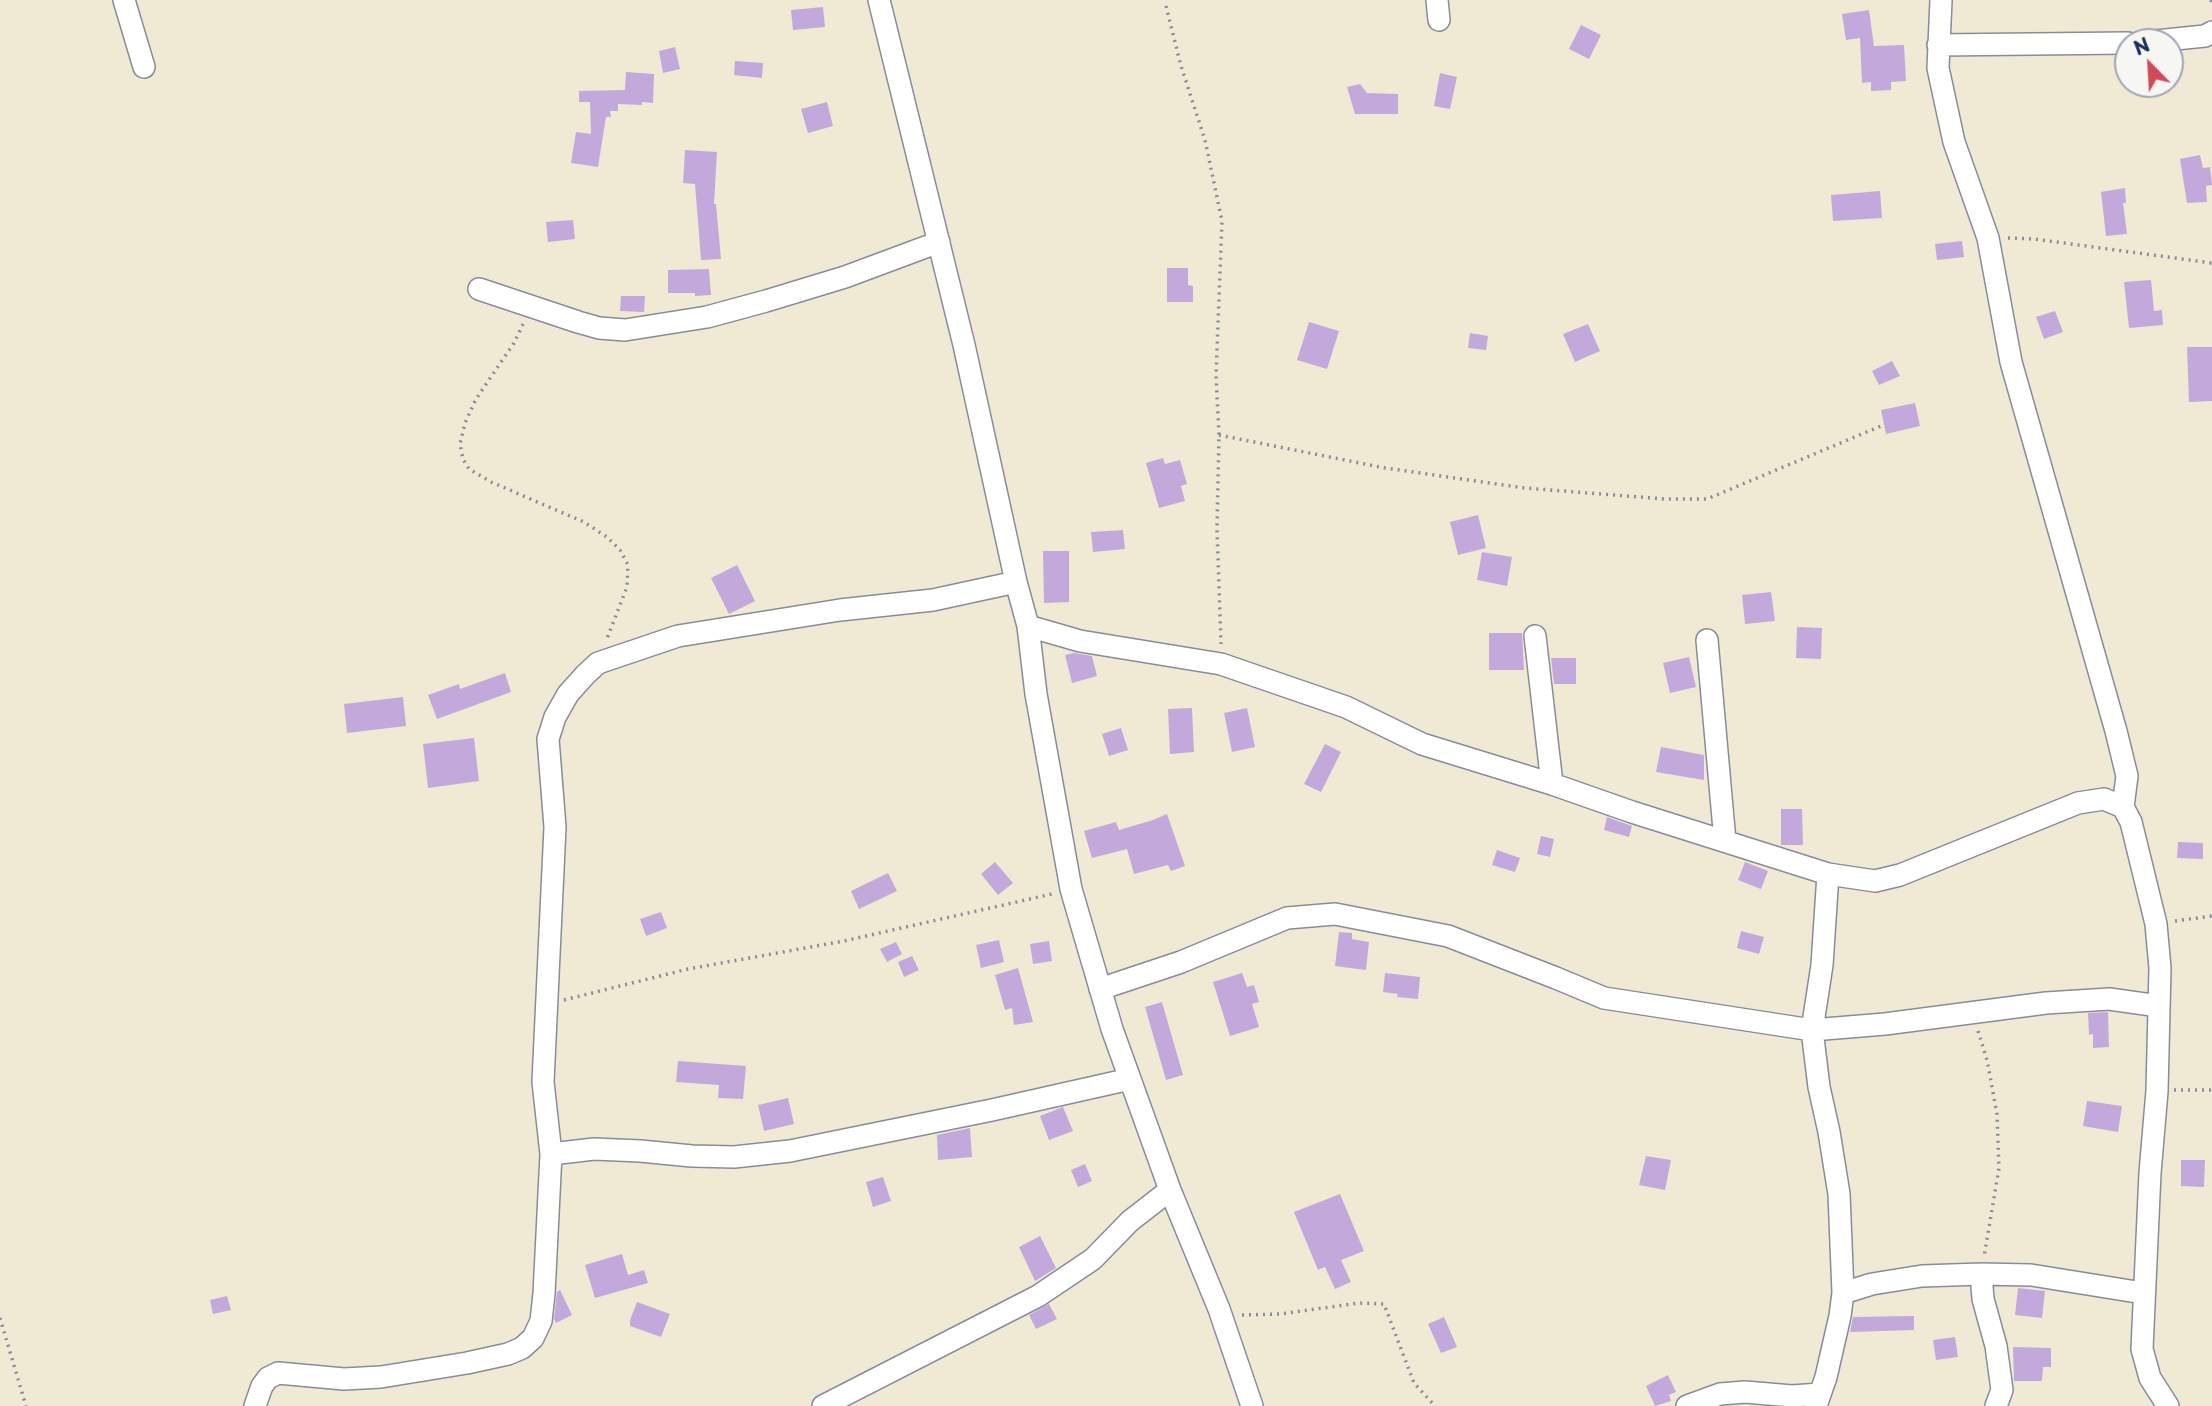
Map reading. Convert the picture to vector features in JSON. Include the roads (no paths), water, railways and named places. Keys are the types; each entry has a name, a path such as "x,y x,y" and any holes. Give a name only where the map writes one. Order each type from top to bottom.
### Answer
{"street":[{"path":"124,0 144,67"},
{"path":"879,0 964,345 1028,626 1036,694 1071,889 1130,1079 1170,1190 1219,1309 1252,1406"},
{"path":"1941,0 1938,68 1954,142 1988,238 2011,362 2116,731 2127,776 2123,807 2131,822 2156,924 2160,968 2157,1091 2143,1293 2142,1349 2150,1378 2168,1406"},
{"path":"2184,38 2206,36 2212,32"},
{"path":"1938,45 2114,43"},
{"path":"479,289 599,328 625,330 706,317 845,278 939,242"},
{"path":"255,1406 262,1386 268,1378 278,1373 344,1379 381,1377 508,1354 522,1348 533,1338 541,1321 551,1154 543,1082 555,827 548,739 555,717 568,694 586,674 598,663 678,636 839,610 933,600 1016,582"},
{"path":"1028,626 1080,641 1221,664 1346,708 1422,744 1828,874 1875,881 1913,870 2078,803 2104,799 2123,807"},
{"path":"1535,636 1552,784"},
{"path":"1707,640 1726,841"},
{"path":"1687,1406 1720,1395 1745,1392 1818,1400 1826,1377 1843,1293 1839,1194 1819,1087 1812,1030 1822,965 1828,874"},
{"path":"1100,989 1181,962 1287,918 1335,914 1448,936 1604,998 1812,1030 1885,1024 2046,1003 2109,999 2159,1006"},
{"path":"551,1154 594,1149 734,1157 790,1151 1130,1079"},
{"path":"823,1406 1038,1296 1093,1259 1130,1221 1170,1190"},
{"path":"1843,1293 1872,1284 1922,1276 1981,1274 2031,1276 2143,1293"},
{"path":"1981,1274 2002,1390 1996,1406"}]}
